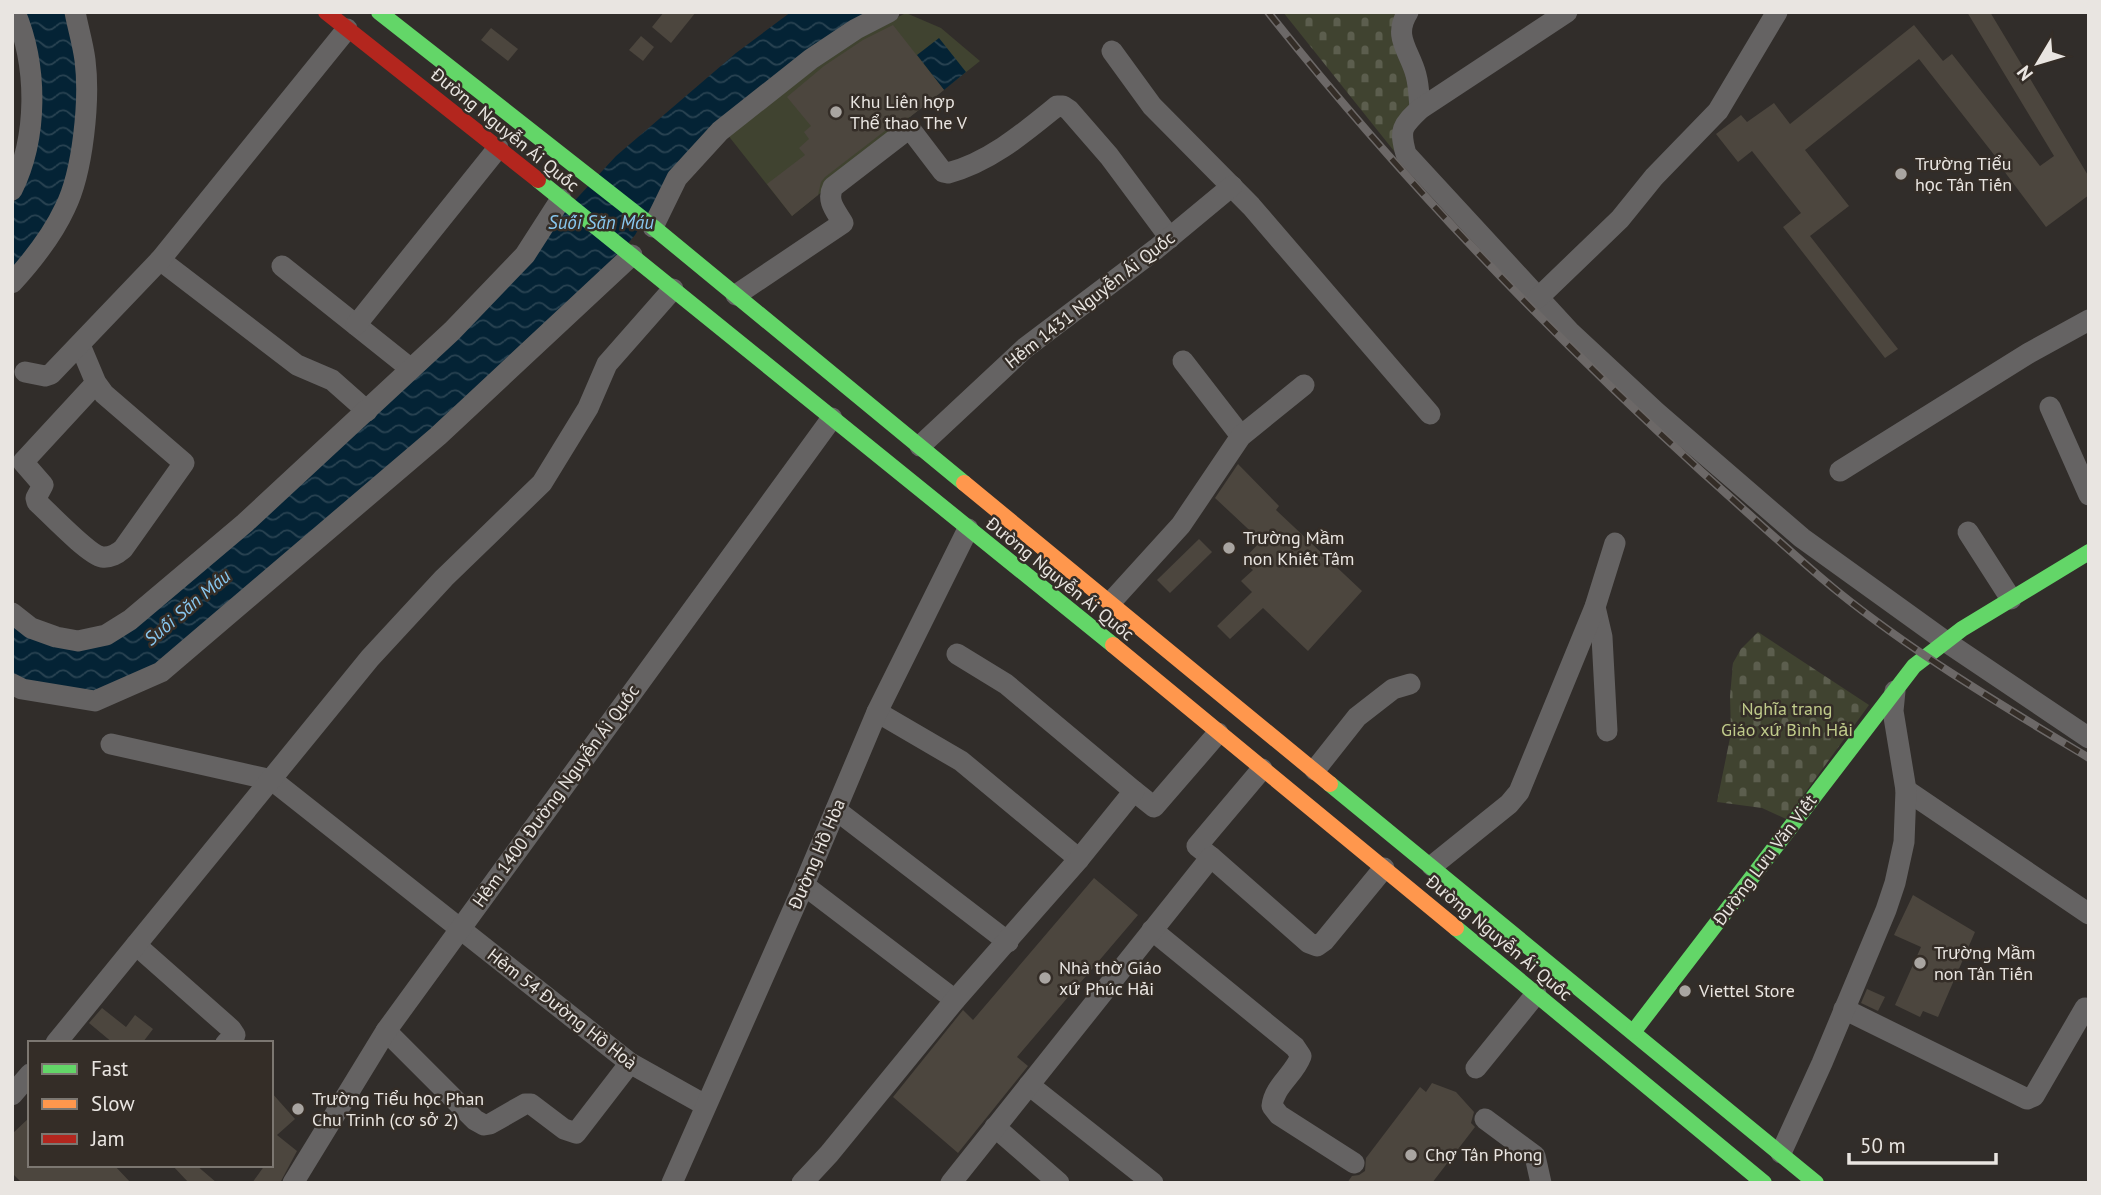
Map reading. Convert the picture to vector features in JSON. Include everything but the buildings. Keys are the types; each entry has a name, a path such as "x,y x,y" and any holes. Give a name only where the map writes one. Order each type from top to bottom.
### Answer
{"main road":[{"name":"Đường Nguyễn Ái Quốc","path":"326,12 632,255 1384,868 1764,1183"},
{"name":"Đường Nguyễn Ái Quốc","path":"379,12 653,227 1816,1183"},
{"path":"832,418 853,391"},
{"name":"Đường Lưu Văn Viết","path":"1612,1057 1914,666 1945,641 2089,551"},
{"path":"1535,993 1556,968"}],"street":[{"path":"12,190 25,155 32,117 32,87 15,12"},
{"path":"12,283 48,239 66,206 75,179 85,131 85,63 75,12"},
{"path":"653,227 677,178 720,131 811,59 856,29 889,12"},
{"path":"1408,12 1400,32 1415,72 1420,109"},
{"path":"1567,12 1420,109 1406,122 1400,134 1406,154 1571,333 1656,412 1802,538 1945,641 2089,738"},
{"path":"1538,298 1620,219 1654,177 1718,111 1777,12"},
{"path":"25,372 49,376 160,260 347,29"},
{"path":"1112,51 1152,106 1232,186 1430,414"},
{"path":"736,295 843,223 831,202 833,187 907,130 911,130 943,172 948,173 1003,147 1057,106 1069,110 1109,156 1170,238"},
{"path":"356,325 498,148"},
{"name":"Hẻm 1431 Nguyễn Ái Quốc","path":"920,446 1034,340 1170,238 1232,186"},
{"path":"12,613 31,628 78,641 106,635 130,620 245,523 411,369 524,255 561,199"},
{"path":"17,687 95,701 161,672 438,436 632,255"},
{"path":"160,260 298,365 332,380 367,411"},
{"path":"282,266 411,369"},
{"path":"57,1041 370,658 443,578 542,484 588,408 607,364 673,289"},
{"path":"1840,471 2029,353 2089,320"},
{"path":"80,345 96,383 104,394 184,463 123,549 107,557 92,552 37,502 36,498 43,485 23,462 96,383"},
{"path":"1183,361 1241,436"},
{"path":"1111,603 1188,517 1241,436 1304,385"},
{"path":"2050,407 2089,495"},
{"name":"Hẻm 1400 Đường Nguyễn Ái Quốc","path":"293,1183 386,1031 832,418"},
{"name":"Đường Hồ Hòa","path":"672,1183 804,885 877,712 968,529"},
{"path":"1968,532 2011,599"},
{"path":"1432,866 1510,804 1519,792 1595,607 1615,543"},
{"path":"1595,607 1602,637 1607,731"},
{"path":"957,654 1006,684 1154,807 1218,733"},
{"path":"1315,770 1357,718 1393,689 1410,684"},
{"path":"1781,1153 1822,1063 1895,883 1904,842 1906,790 1893,711 1896,689"},
{"path":"877,712 961,761 1079,859"},
{"path":"111,744 272,780"},
{"path":"1262,769 1197,846 1309,943 1317,946 1324,941 1384,868"},
{"name":"Hẻm 54 Đường Hồ Hoà","path":"272,780 630,1063 705,1105"},
{"path":"1906,790 2089,914"},
{"path":"810,1180 955,1000 1008,942 1134,791"},
{"path":"836,810 1008,942"},
{"path":"951,1183 1211,857"},
{"path":"804,885 955,1000"},
{"path":"1152,930 1295,1047 1301,1056 1297,1066 1273,1096 1272,1106 1279,1115 1354,1163"},
{"path":"136,945 231,1029 235,1035 228,1041"},
{"path":"1476,1068 1535,993"},
{"path":"1843,1009 2027,1100 2034,1096 2088,1007"},
{"path":"386,1031 475,1120 484,1125 525,1104 531,1104 564,1129 576,1133 630,1063"},
{"path":"12,1095 28,1076"},
{"path":"1029,1085 1128,1176 1153,1183"},
{"path":"1485,1119 1535,1156 1541,1183"},
{"path":"995,1127 1059,1183"}],"green space":[{"path":"1283,12 1400,12 1393,19 1413,99 1398,156"},
{"name":"Khu Liên hợp Thể thao The V","path":"906,13 941,28 980,61 828,182 823,191 792,216 727,134 861,35"},
{"name":"Nghĩa trang Giáo xứ Bình Hải","path":"1758,632 1869,705 1786,819 1762,808 1717,802 1731,733 1733,663 1741,649"}],"water":[{"path":"23,12 68,12 79,63 77,133 59,205 12,272 12,206 24,181"},
{"name":"Suối Săn Máu","path":"791,12 874,12 672,172 635,235 624,248 454,412 157,666 94,694 12,677 12,622 109,641 555,222 616,156 736,53"},
{"path":"939,38 966,72 944,90 917,55"}],"railway":[{"path":"1268,12 1370,134 1476,251 1587,364 1702,472 1803,562 1867,614 1960,679 2089,758"}],"traffic: fast":[{"path":"379,12 653,227 964,483"},
{"path":"538,180 1113,645"},
{"path":"1634,1031 1914,666 1962,629 2089,552"},
{"path":"1330,784 1816,1183"},
{"path":"1456,928 1764,1183"}],"traffic: slow":[{"path":"964,483 1330,784"},
{"path":"1113,645 1456,928"}],"traffic: jam":[{"path":"326,12 538,180"}],"place":[{"name":"Khu Liên hợp Thể thao The V","path":"836,112"},
{"name":"Trường Tiểu học Tân Tiến","path":"1901,174"},
{"name":"Trường Mầm non Khiết Tâm","path":"1229,548"},
{"name":"Trường Mầm non Tân Tiến","path":"1920,963"},
{"name":"Nhà thờ Giáo xứ Phúc Hải","path":"1045,978"},
{"name":"Viettel Store","path":"1685,991"},
{"name":"Trường Tiểu học Phan Chu Trinh (cơ sở 2)","path":"298,1109"},
{"name":"Chợ Tân Phong","path":"1411,1155"}]}
